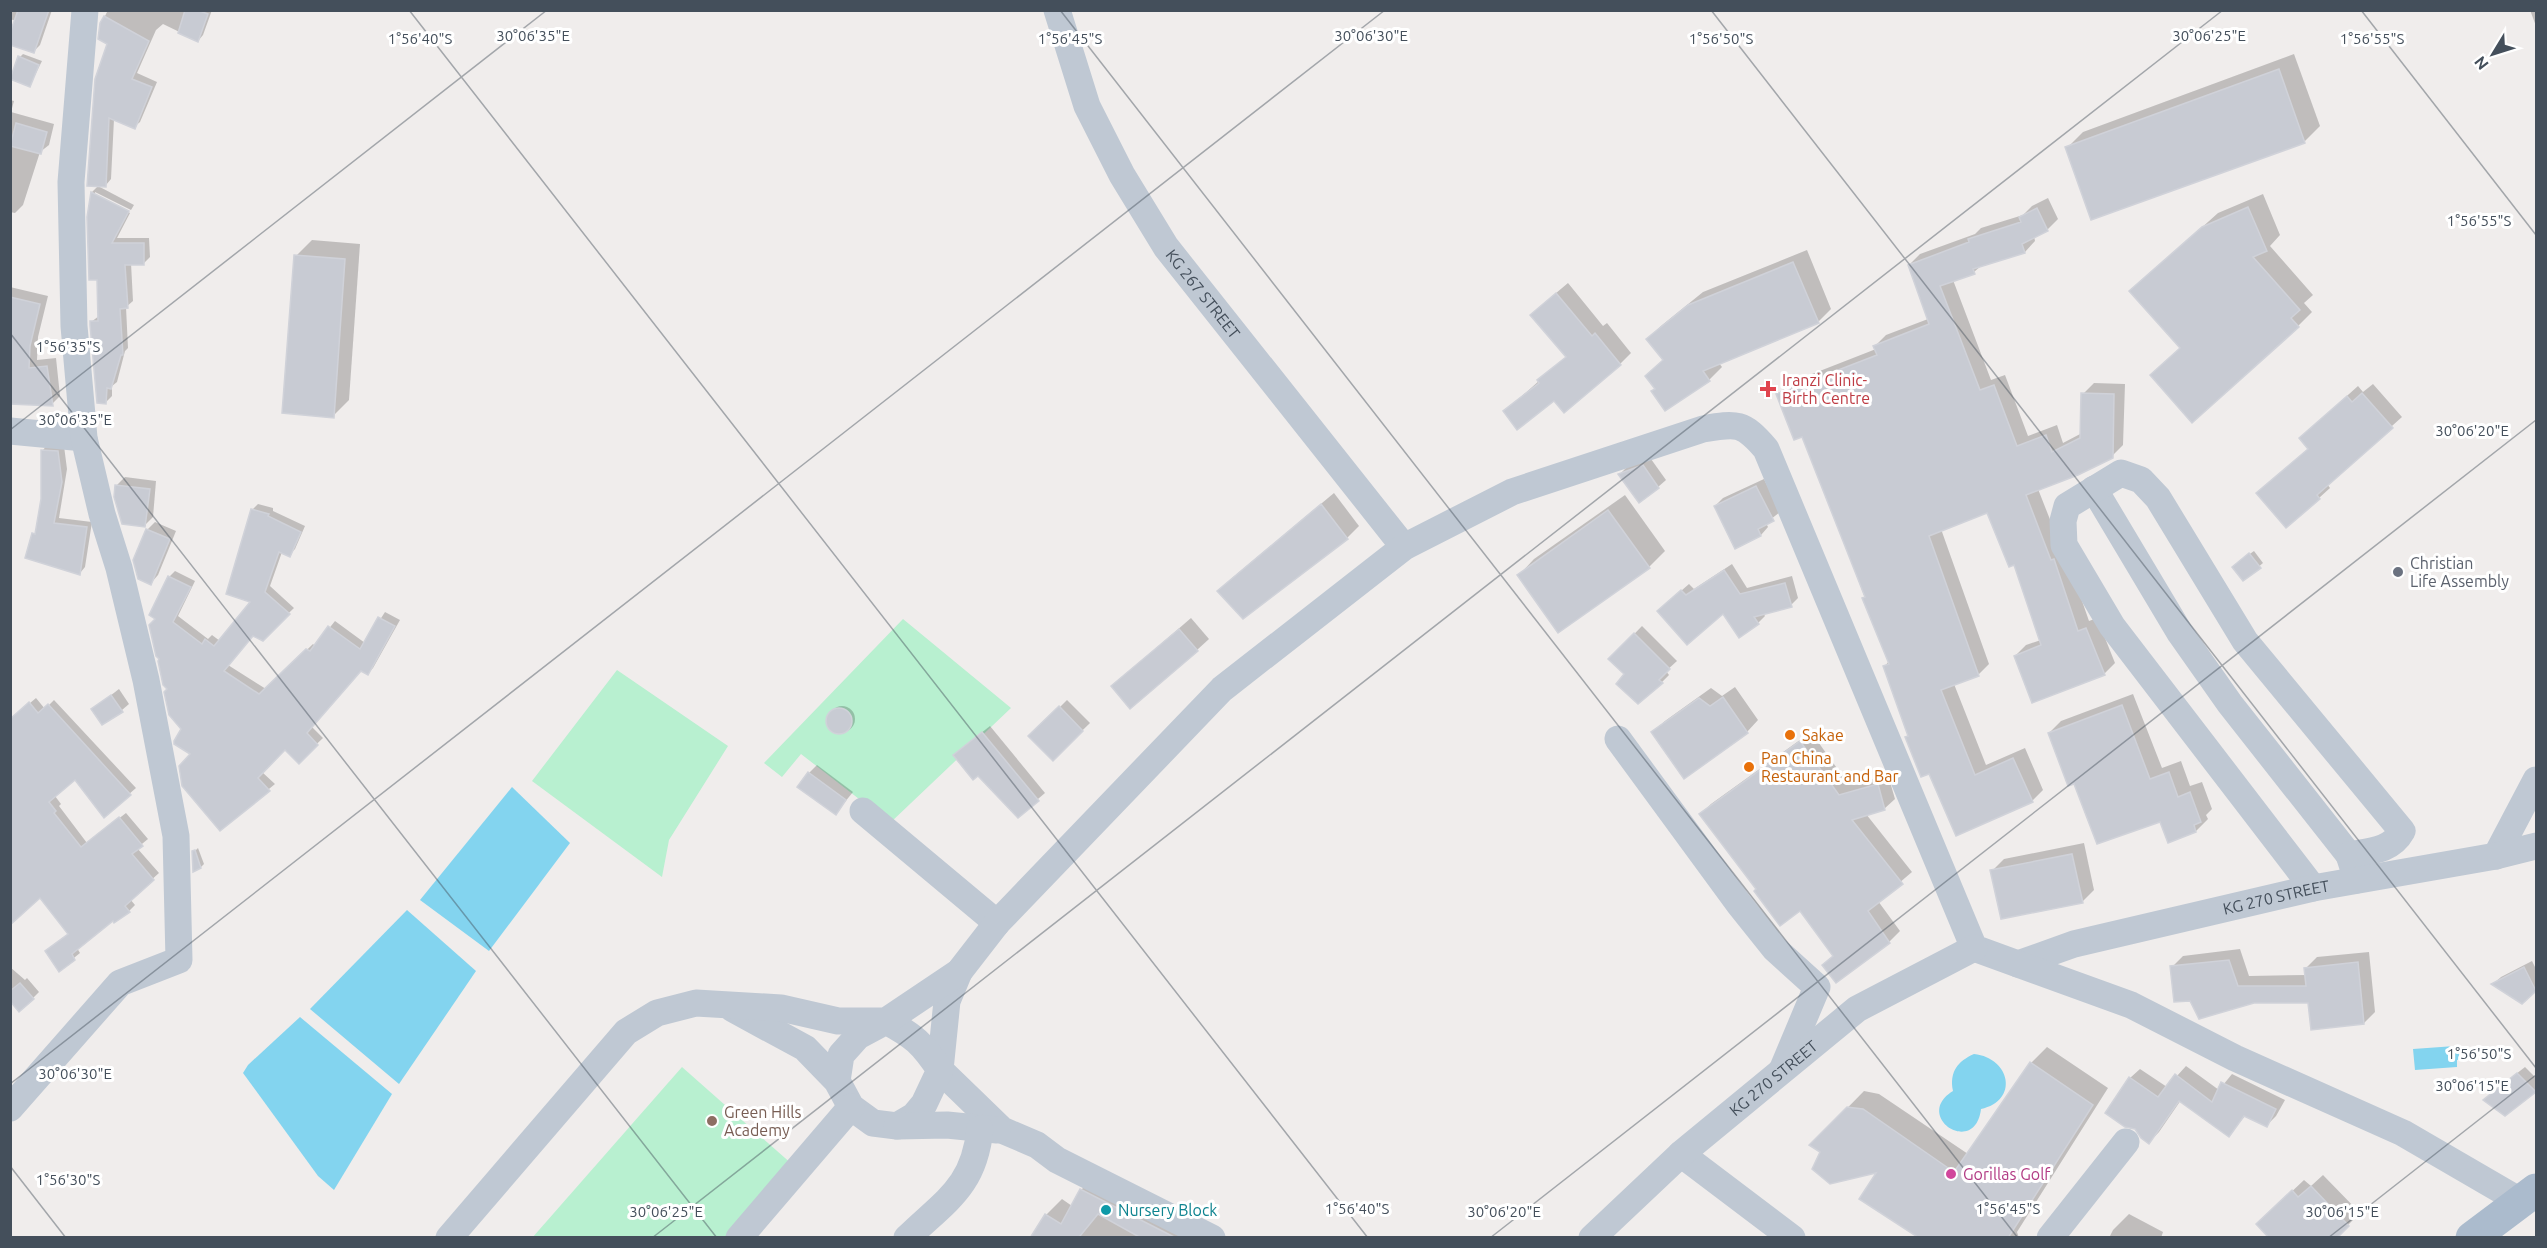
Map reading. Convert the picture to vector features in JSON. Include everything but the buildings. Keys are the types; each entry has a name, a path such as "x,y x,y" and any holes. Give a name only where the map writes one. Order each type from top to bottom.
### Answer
{"main road":[{"path":"2472,1238 2528,1195"}],"street":[{"path":"10,1108 120,983 178,960 176,836 146,680 84,438 74,326 71,182 85,10"},
{"name":"KG 267 STREET","path":"1057,10 1087,106 1122,175 1166,247 1404,546"},
{"path":"897,1126 914,1116 924,1104 940,1070 947,1001 959,972 997,923 1222,689 1404,546 1512,492 1703,429 1732,424 1751,432 1766,449 1974,948 2131,1005 2235,1058 2403,1133 2528,1195"},
{"path":"10,431 84,438"},
{"path":"2313,888 2112,626 2064,545 2063,521 2067,506 2121,473 2141,480 2158,498 2245,641 2402,831 2396,841 2383,849 2349,855"},
{"path":"2094,489 2192,651 2230,704 2349,855 2357,880"},
{"path":"1618,739 1738,904 1775,949 1817,987 1781,1072"},
{"path":"2496,856 2536,780"},
{"path":"863,811 997,923"},
{"name":"KG 270 STREET","path":"2019,964 2074,944 2313,888 2496,856 2536,846"},
{"name":"KG 270 STREET","path":"1592,1238 1681,1154 1857,1009 1974,948"},
{"path":"837,1081 841,1055 858,1036 886,1021 959,972"},
{"path":"449,1238 626,1032 657,1013 675,1007 696,1003 782,1008 838,1021 886,1021 913,1036 927,1050 940,1070 991,1129"},
{"path":"727,1006 805,1048 837,1081 851,1107 873,1123 991,1129 1037,1145 1057,1160 1212,1238"},
{"path":"739,1238 851,1107"},
{"path":"907,1238 958,1192 991,1129"},
{"path":"2050,1238 2126,1142"},
{"path":"1681,1154 1792,1238"}],"green space":[{"path":"903,619 1011,708 890,823 801,754 782,777 764,763"},
{"path":"617,670 728,746 669,840 662,877 532,781"},
{"path":"682,1067 793,1165 730,1237 532,1238"}],"water":[{"path":"512,787 570,843 489,951 420,900"},
{"path":"407,910 476,971 399,1084 310,1009"},
{"path":"300,1017 392,1094 334,1190 318,1176 243,1073 248,1065"},
{"path":"2455,1046 2456,1051 2463,1050 2466,1055 2457,1060 2457,1067 2415,1070 2413,1049"},
{"path":"1974,1054 1996,1063 2006,1080 2005,1089 2001,1098 1993,1105 1981,1109 1976,1123 1968,1130 1959,1131 1949,1128 1942,1121 1939,1111 1942,1101 1953,1091 1952,1078 1956,1068 1963,1060"}],"place":[{"name":"Iranzi Clinic- Birth Centre","path":"1768,389"},
{"name":"Christian Life Assembly","path":"2398,572"},
{"name":"Sakae","path":"1790,735"},
{"name":"Pan China Restaurant and Bar","path":"1749,767"},
{"name":"Green Hills Academy","path":"712,1121"},
{"name":"Gorillas Golf","path":"1951,1174"},
{"name":"Nursery Block","path":"1106,1210"}]}
